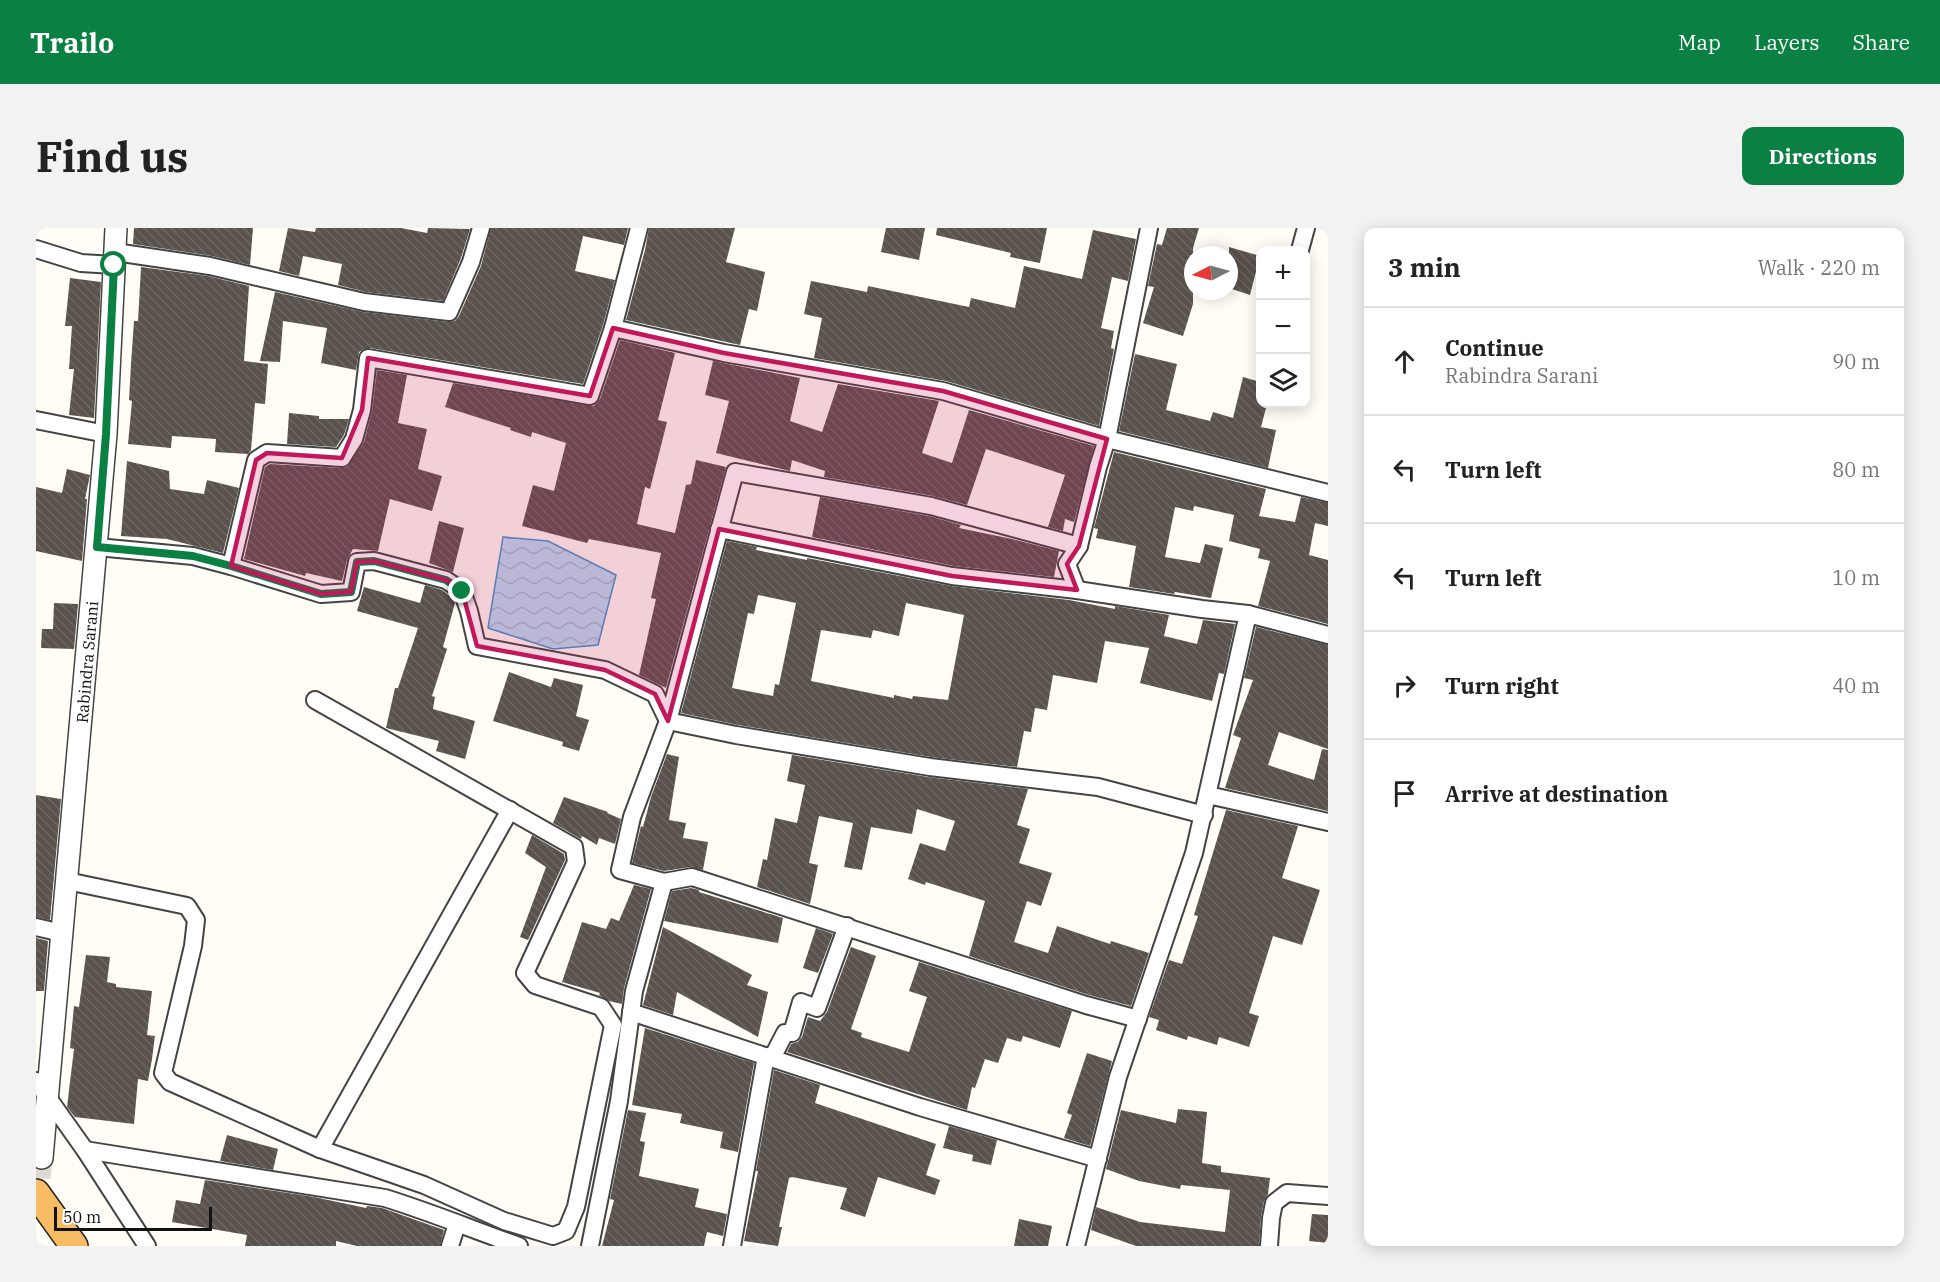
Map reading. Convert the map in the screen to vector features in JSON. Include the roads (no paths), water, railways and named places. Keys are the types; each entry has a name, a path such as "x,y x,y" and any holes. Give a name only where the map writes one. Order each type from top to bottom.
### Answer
{"highway":[{"path":"36,1193 74,1246"}],"street":[{"name":"Rabindra Sarani","path":"42,1158 42,1088 62,933 106,434 116,228"},
{"path":"36,249 81,263 114,258 210,266 364,302 449,312 471,262 481,228"},
{"path":"231,566 256,460 267,453 342,458 354,439 362,410 368,358 590,396 613,328 639,228"},
{"path":"1077,590 1067,564 1079,546 1107,439 1149,228"},
{"path":"1301,246 1306,228"},
{"path":"613,328 724,353 944,391 1107,439 1328,493"},
{"path":"36,420 106,434"},
{"path":"1079,546 931,506 735,472 668,721 632,817 620,870 664,882 692,877 1086,1005 1138,1019"},
{"path":"719,529 952,576 1077,590 1248,614 1328,635"},
{"path":"97,547 193,556 321,594 351,592 357,562 374,561 446,580 462,591 477,646 605,670 655,694 668,721"},
{"path":"1076,1246 1118,1077 1194,853 1248,614"},
{"path":"67,880 187,906 196,920 193,946 163,1074 170,1082 320,1149 424,1185 504,1221 553,1236 566,1231 576,1207 613,1025 602,1007 535,984 525,974 576,862 574,847 315,700"},
{"path":"668,721 736,735 930,767 1098,788 1204,815"},
{"path":"1208,795 1328,822"},
{"path":"320,1149 510,810"},
{"path":"590,1246 620,1101 634,991 664,882"},
{"path":"732,1246 769,1057 785,1033 792,1032 801,1002 817,1008 847,926"},
{"path":"36,927 62,933"},
{"path":"631,1012 920,1107 1098,1159"},
{"path":"42,1088 147,1246"},
{"path":"85,1150 385,1198 420,1208 519,1246"},
{"path":"1269,1246 1270,1218 1274,1203 1287,1193 1328,1196"},
{"path":"450,1246 458,1224"}],"water":[{"path":"503,537 548,541 616,575 598,645 553,649 488,628"}],"tunnel":[{"path":"37,1209 42,1158"}]}
